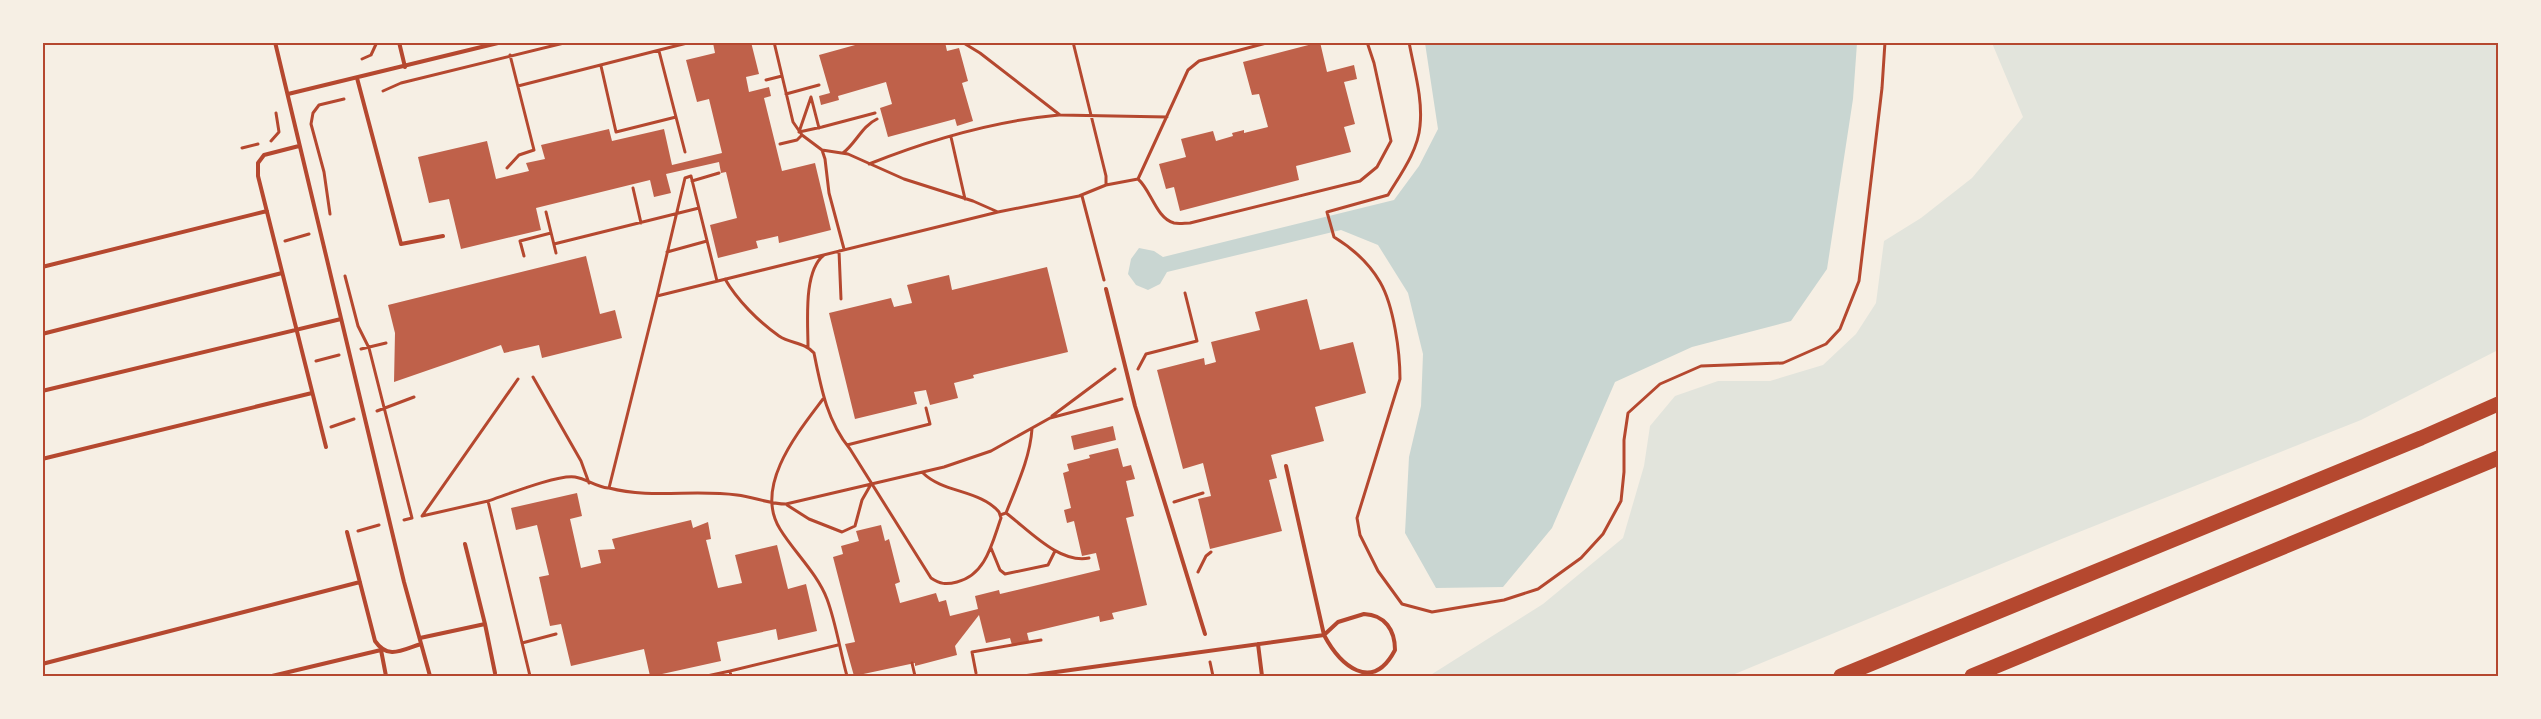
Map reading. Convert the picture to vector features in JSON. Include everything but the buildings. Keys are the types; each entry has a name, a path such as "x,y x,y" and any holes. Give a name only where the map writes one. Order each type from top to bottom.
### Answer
{"highway":[{"path":"1841,676 2412,442 2498,404"},
{"path":"1972,676 2498,458"}],"lane":[{"path":"275,42 404,582 430,676"},
{"path":"399,42 405,67"},
{"path":"288,94 502,42"},
{"path":"357,78 401,244 443,236"},
{"path":"300,146 264,155 258,162 258,176 326,447"},
{"path":"42,267 267,211"},
{"path":"42,334 282,274"},
{"path":"1106,288 1133,396 1204,634"},
{"path":"42,391 296,328 341,319"},
{"path":"42,459 312,392"},
{"path":"1027,676 1324,634 1328,629 1349,617 1371,614 1389,626 1393,633 1395,650 1391,658 1376,669 1354,670 1334,653 1324,634 1286,466"},
{"path":"347,532 375,641 381,650 386,676"},
{"path":"465,544 495,673"},
{"path":"42,664 360,582"},
{"path":"420,638 485,624"},
{"path":"272,676 381,650 389,653 421,644"},
{"path":"1258,644 1262,676"}],"path":[{"path":"362,60 371,55 377,42"},
{"path":"383,91 401,83 568,42"},
{"path":"518,86 691,42"},
{"path":"774,42 793,122 801,133 822,150 842,154 904,179 998,212"},
{"path":"962,42 980,53 1060,115"},
{"path":"1073,42 1106,176 1106,185"},
{"path":"657,296 998,212 1082,196 1106,185 1138,179 1143,183 1163,215 1173,223 1190,223 1360,181 1377,167 1391,142 1376,72 1367,42"},
{"path":"1409,42 1420,100 1420,128 1410,158 1388,195 1327,212 1334,237 1351,248 1380,282 1388,302 1400,363 1400,379 1357,518 1360,535 1378,571 1402,604 1432,612 1504,600 1538,589 1580,558 1603,534 1621,500 1624,472 1624,440 1628,413 1660,384 1701,366 1783,363 1826,344 1840,329 1858,281 1882,88 1885,42"},
{"path":"1138,179 1188,70 1200,61 1268,43"},
{"path":"659,51 685,152"},
{"path":"507,168 519,155 534,150 510,55"},
{"path":"601,66 616,132 676,117"},
{"path":"766,80 782,76"},
{"path":"786,94 818,86"},
{"path":"780,144 797,140 801,133 811,97 819,128"},
{"path":"330,218 324,172 312,124 314,113 319,105 344,99"},
{"path":"270,142 279,132 276,113"},
{"path":"801,133 875,113"},
{"path":"869,164 900,151 1033,118 1060,115 1167,117"},
{"path":"842,154 854,145 868,123 877,119"},
{"path":"951,137 965,199"},
{"path":"242,148 260,144"},
{"path":"822,150 829,193 844,250"},
{"path":"692,181 719,173"},
{"path":"609,488 657,296 684,178 691,176 717,281"},
{"path":"632,188 641,223"},
{"path":"1082,196 1106,288"},
{"path":"554,244 699,208"},
{"path":"546,212 556,253"},
{"path":"524,256 520,241 551,233"},
{"path":"284,241 309,234"},
{"path":"667,252 707,241"},
{"path":"839,251 841,300"},
{"path":"808,347 810,276 816,261 825,254"},
{"path":"342,267 358,326 368,348 412,518 404,520"},
{"path":"725,279 753,313 778,335 808,347 814,353 824,399 836,433 927,571 939,583 946,584 974,576 991,547 1000,515 996,507 943,486 929,479 923,473"},
{"path":"1050,418 1133,396 1139,366 1146,354 1197,341 1185,293"},
{"path":"361,349 386,343"},
{"path":"314,362 340,355"},
{"path":"518,379 422,516 488,501 558,480 575,477 589,483 627,493 736,494 773,504 786,504 871,486 973,458 1050,418 1124,363"},
{"path":"533,377 581,461 589,483"},
{"path":"377,411 414,397"},
{"path":"824,399 786,451 774,477 773,504 778,527 827,598 847,676"},
{"path":"846,446 930,424 926,408"},
{"path":"331,427 354,419"},
{"path":"1006,513 1031,445 1032,428"},
{"path":"786,504 809,519 842,532 855,526 862,500 871,486"},
{"path":"1165,504 1202,494"},
{"path":"488,501 530,676"},
{"path":"1000,515 1006,513"},
{"path":"1006,513 1067,558 1080,560 1089,558"},
{"path":"357,531 379,525"},
{"path":"991,547 998,566 1005,574 1048,564 1055,551"},
{"path":"1192,589 1206,556 1211,552"},
{"path":"522,643 556,634"},
{"path":"976,673 972,652 1041,640"},
{"path":"707,676 838,645"},
{"path":"1210,662 1213,676"},
{"path":"912,663 915,676"},
{"path":"730,670 732,676"}],"shaded area":[{"path":"1425,43 1857,43 1853,99 1827,269 1791,321 1692,347 1615,382 1552,528 1503,587 1436,588 1405,533 1409,457 1421,406 1423,354 1408,293 1378,245 1341,230 1167,272 1160,284 1148,290 1136,285 1128,274 1131,259 1139,248 1154,251 1163,257 1394,200 1419,166 1438,129"},
{"path":"1992,43 2498,43 2498,350 2361,420 2064,538 1730,676 1429,676 1543,604 1623,538 1644,466 1650,426 1675,396 1718,381 1770,381 1823,365 1856,334 1876,303 1884,241 1921,218 1972,178 2023,117"}]}
